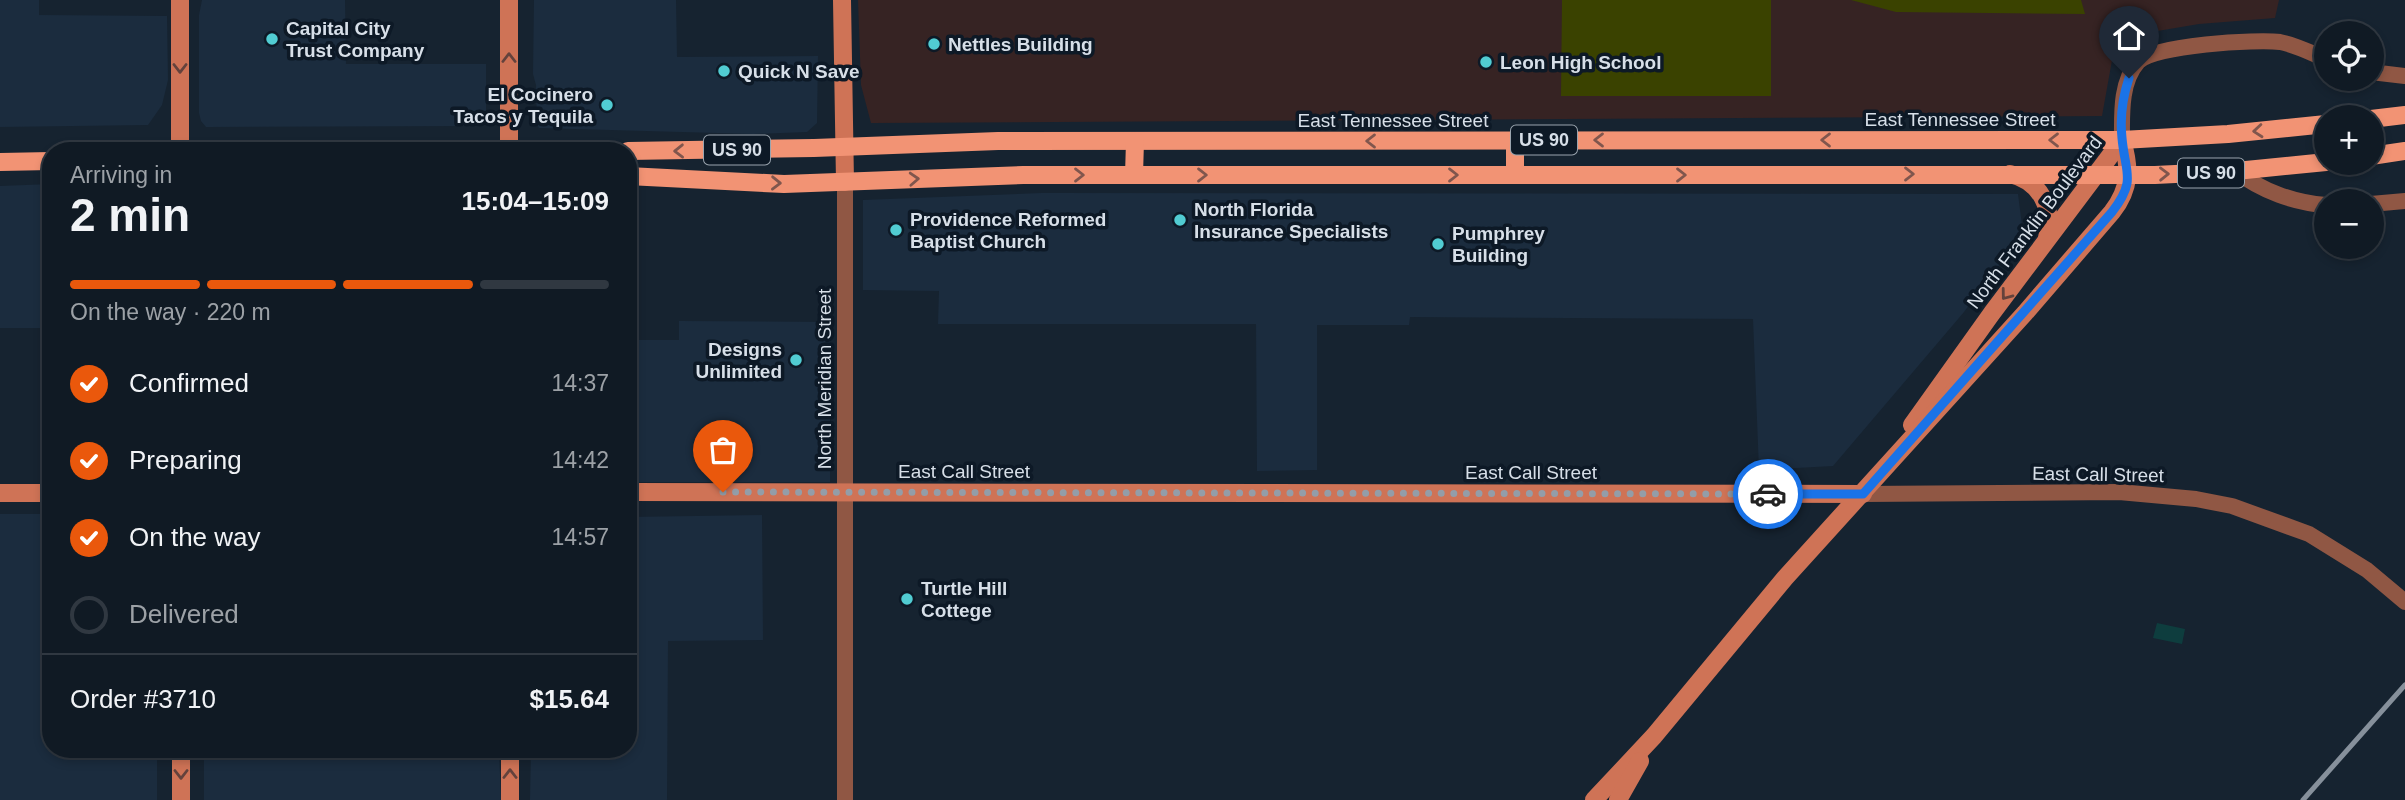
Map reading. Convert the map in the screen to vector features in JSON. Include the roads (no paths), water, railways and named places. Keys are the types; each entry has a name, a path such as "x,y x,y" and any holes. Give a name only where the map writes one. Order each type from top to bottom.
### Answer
{"main road":[{"path":"2384,117 2405,115"},
{"name":"East Tennessee Street","path":"637,151 965,142 2122,139 2228,134 2314,125"},
{"path":"1134,175 1135,141"},
{"path":"1515,141 1515,174"},
{"path":"2384,154 2405,151"},
{"path":"0,162 42,161"},
{"name":"US 90","path":"637,177 733,183 845,182 962,176 2128,174 2236,172 2314,163"}],"street":[{"path":"180,0 180,142"},
{"path":"509,0 509,142"},
{"name":"North Meridian Street","path":"842,0 845,147 845,800"},
{"path":"2122,139 2124,99 2129,78 2139,61 2151,53 2169,48 2270,41 2285,43 2314,54"},
{"path":"2384,74 2405,76"},
{"name":"North Franklin Boulevard","path":"1863,494 2122,139"},
{"name":"North Franklin Boulevard","path":"1594,800 1654,736 1785,578 1863,494 2112,212 2125,191 2128,174 2122,139"},
{"path":"2236,172 2255,185 2272,192 2314,202"},
{"path":"2010,174 2029,182 2040,191 2046,202 2049,219 2047,240"},
{"path":"2384,203 2405,201"},
{"name":"East Call Street","path":"637,492 2119,492 2196,499 2232,506 2309,534 2367,570 2405,603"},
{"path":"0,493 42,493"},
{"name":"North Franklin Boulevard","path":"1618,800 1654,736"},
{"path":"181,758 181,800"},
{"path":"510,758 510,800"}],"railway":[{"path":"2303,800 2405,685"}],"place":[{"name":"Capital City Trust Company","path":"272,39"},
{"name":"Nettles Building","path":"934,44"},
{"name":"Leon High School","path":"1486,62"},
{"name":"Quick N Save","path":"724,71"},
{"name":"El Cocinero Tacos y Tequila","path":"607,105"},
{"name":"North Florida Insurance Specialists","path":"1180,220"},
{"name":"Providence Reformed Baptist Church","path":"896,230"},
{"name":"Pumphrey Building","path":"1438,244"},
{"name":"Designs Unlimited","path":"796,360"},
{"name":"Turtle Hill Cottege","path":"907,599"}]}
